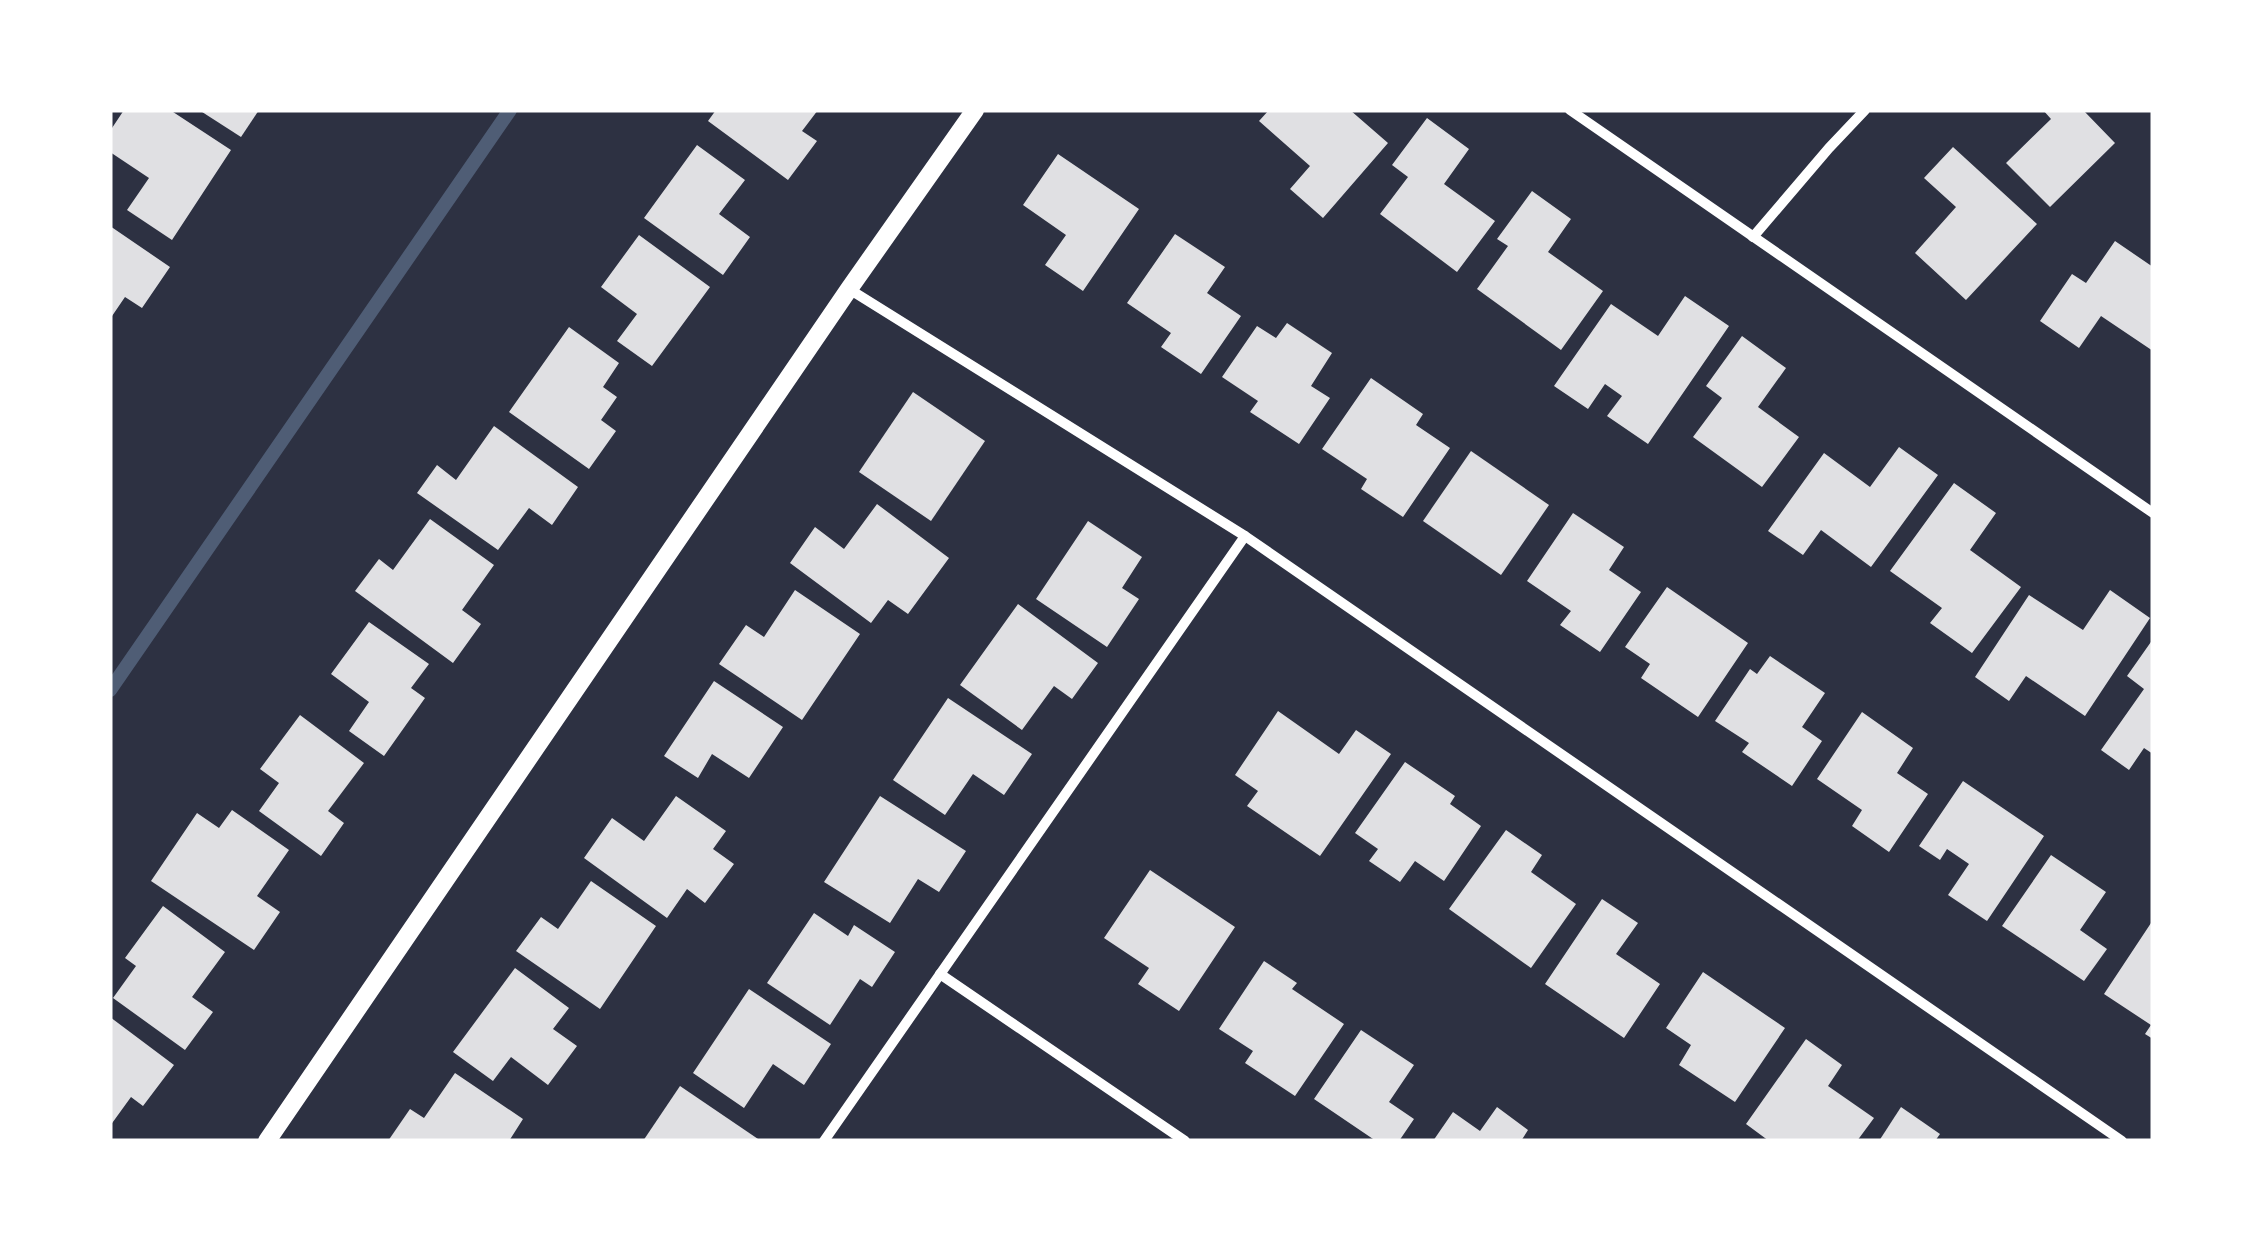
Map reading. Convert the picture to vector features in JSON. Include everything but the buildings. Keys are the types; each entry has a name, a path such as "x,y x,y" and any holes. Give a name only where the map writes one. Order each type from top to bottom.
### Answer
{"street":[{"path":"267,1141 975,110"},
{"path":"1570,110 2153,512"},
{"path":"1753,237 1865,110"},
{"path":"849,289 1245,536 2122,1141"},
{"path":"824,1141 1245,536"},
{"path":"940,974 1185,1141"}],"waterway":[{"path":"110,690 510,110"}]}
